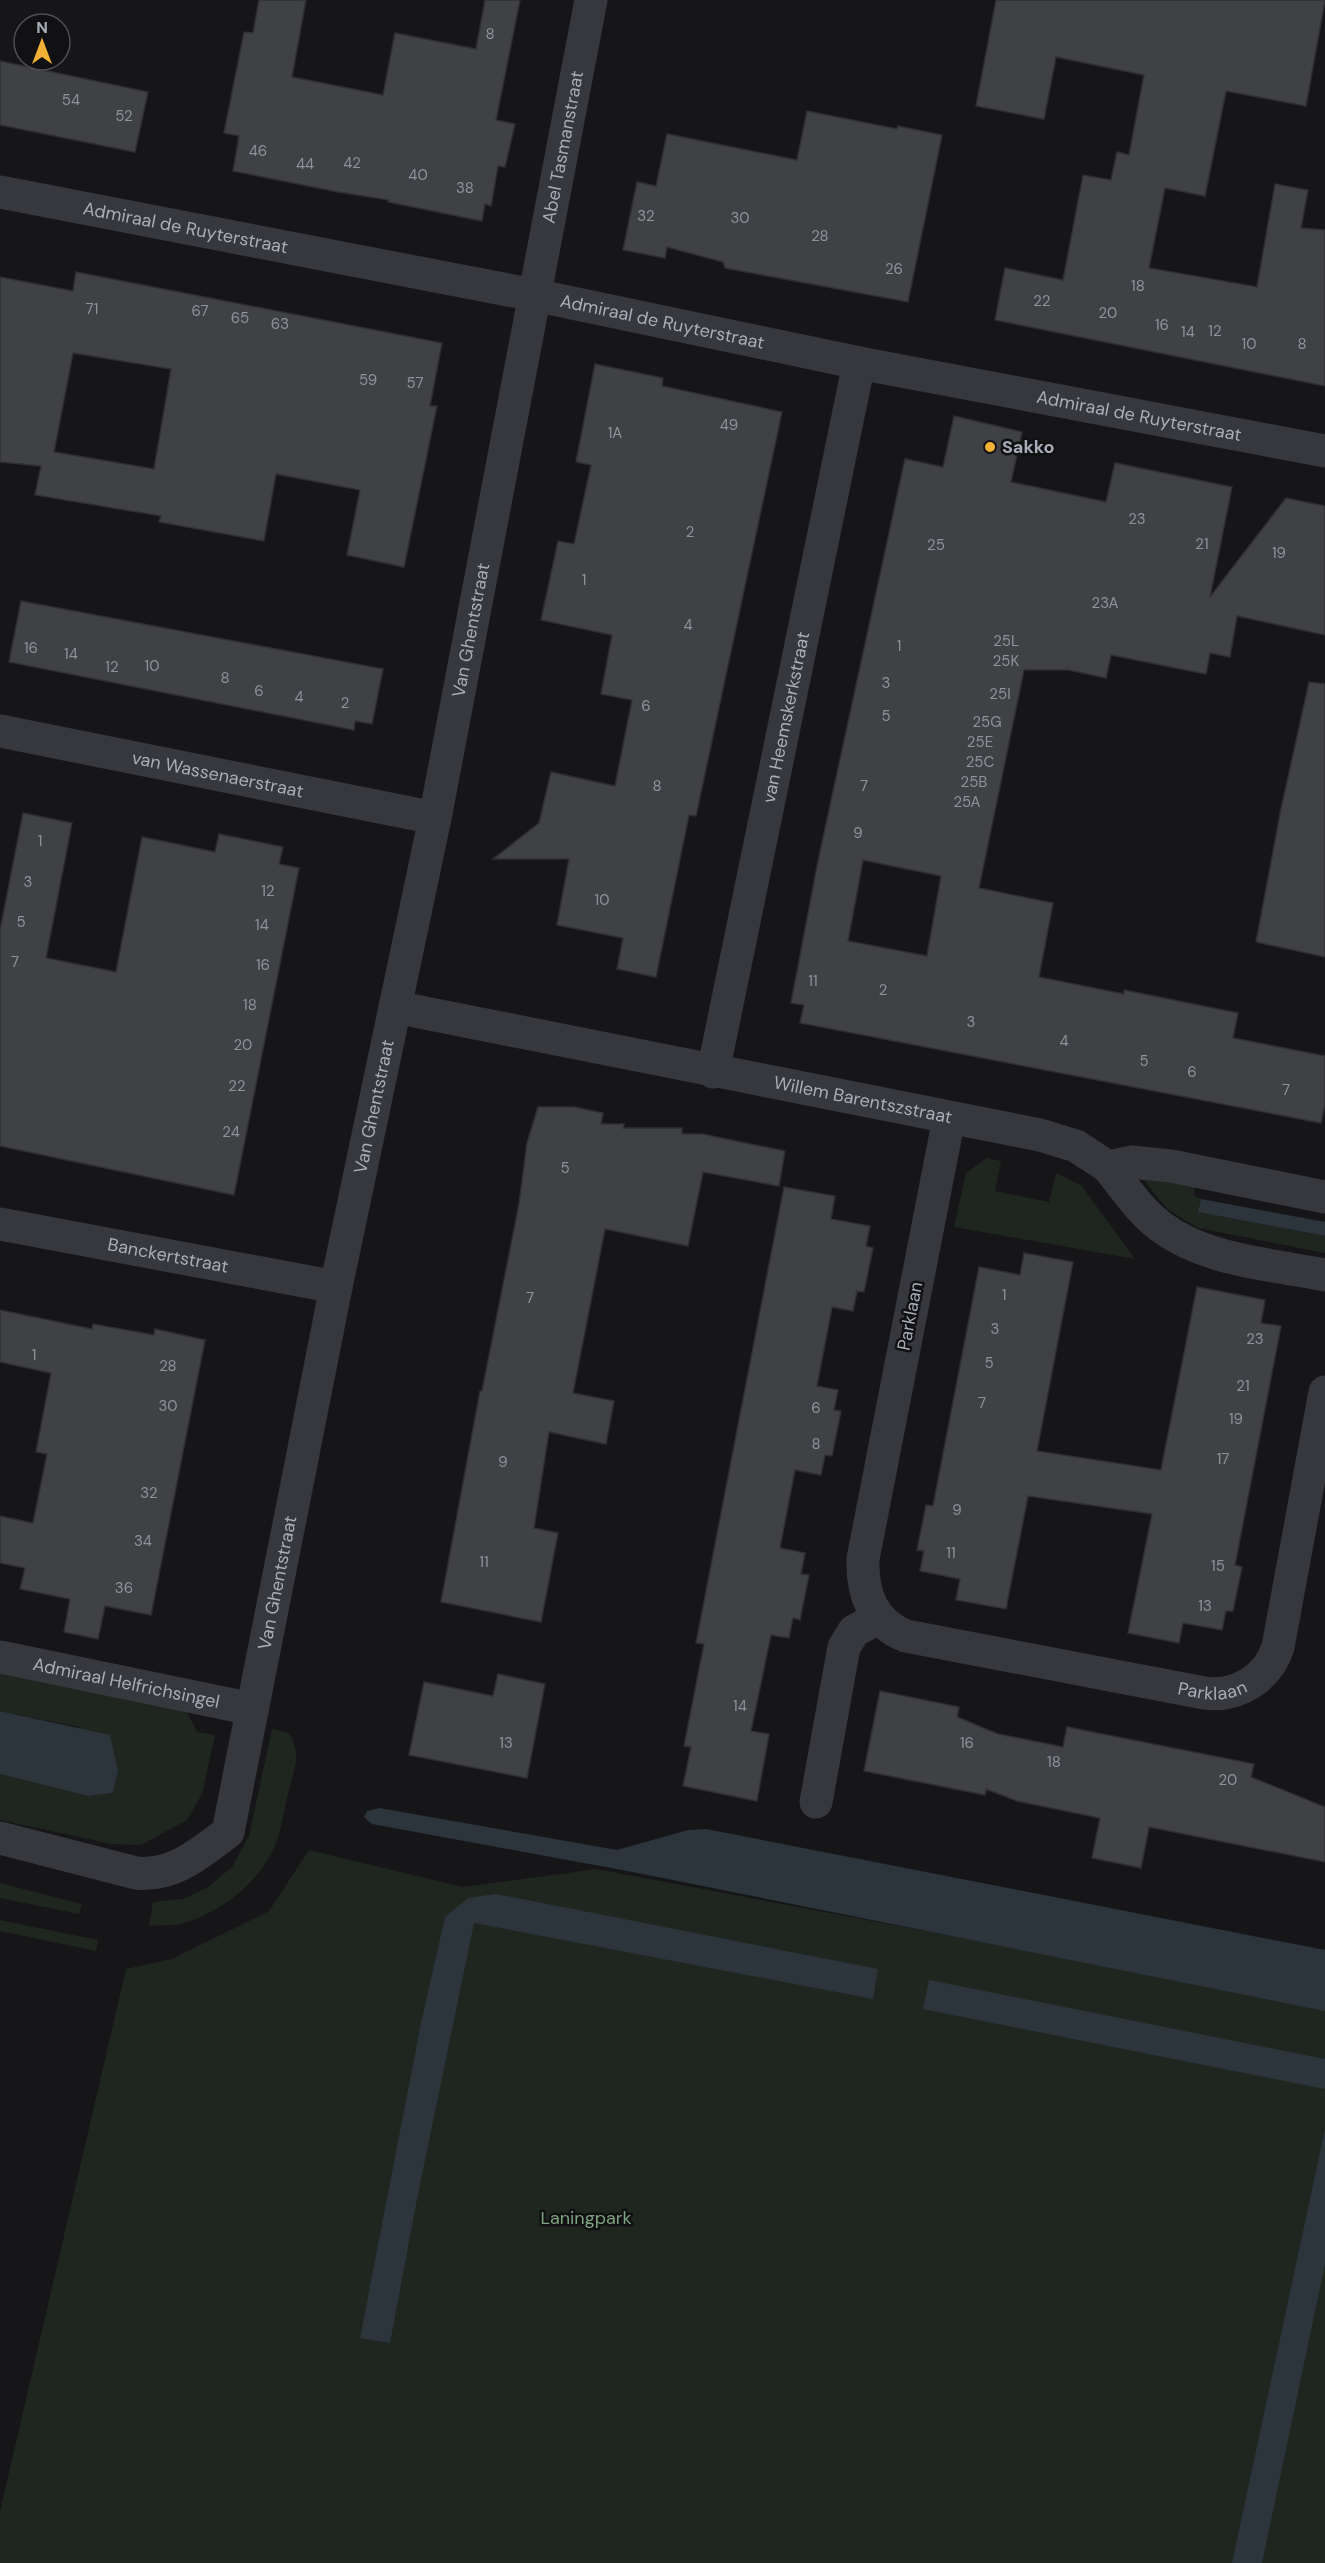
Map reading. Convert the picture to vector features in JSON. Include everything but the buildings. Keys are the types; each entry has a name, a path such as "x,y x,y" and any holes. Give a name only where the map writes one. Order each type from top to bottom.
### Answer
{"street":[{"name":"Abel Tasmanstraat","path":"534,295 591,0"},
{"name":"Admiraal de Ruyterstraat","path":"0,192 534,295 859,363 1325,451"},
{"name":"Van Ghentstraat","path":"0,1838 136,1874 153,1875 192,1860 228,1832 336,1287 435,818 534,295"},
{"name":"van Heemskerkstraat","path":"713,1072 859,363"},
{"name":"van Wassenaerstraat","path":"0,731 435,818"},
{"name":"Willem Barentszstraat","path":"395,1007 1059,1139 1076,1146 1108,1167"},
{"name":"Parklaan","path":"949,1118 863,1559 864,1587 878,1618 896,1632 906,1636 1204,1693 1225,1693 1248,1685 1268,1667 1278,1647 1325,1392"},
{"path":"1325,1197 1171,1166 1131,1162 1108,1167 1158,1225 1194,1246 1215,1254 1325,1275"},
{"name":"Banckertstraat","path":"0,1224 336,1287"},
{"path":"816,1802 844,1647 854,1631 878,1618"},
{"name":"Admiraal Helfrichsingel","path":"0,1657 252,1709"}],"green space":[{"path":"987,1158 1001,1161 995,1191 1049,1202 1056,1173 1081,1185 1135,1259 954,1227 966,1173"},
{"path":"1143,1179 1196,1185 1193,1195 1201,1199 1198,1212 1325,1236 1325,1253 1198,1228 1167,1209"},
{"path":"0,1673 186,1710 197,1732 215,1735 202,1794 187,1820 141,1845 112,1844 0,1820 0,1774 88,1796 113,1793 79,1727 0,1711"},
{"path":"272,1729 289,1733 296,1755 280,1831 269,1857 250,1883 224,1904 181,1924 149,1926 153,1902 183,1899 207,1888 232,1867 249,1836"},
{"name":"Laningpark","path":"309,1850 463,1887 596,1869 1325,2006 1325,2563 0,2563 0,2511 126,1969 172,1959 269,1911"},
{"path":"0,1883 82,1904 79,1914 0,1898"},
{"path":"0,1920 98,1940 96,1951 0,1931"}],"shaded area":[{"path":"1201,1199 1325,1222 1325,1236 1198,1212"},
{"path":"0,1711 110,1735 118,1770 113,1793 88,1796 0,1774"},
{"path":"379,1808 617,1850 688,1830 706,1829 1325,1950 1325,2011 638,1873 372,1824 364,1817 367,1811"},
{"path":"496,1894 878,1969 873,1999 474,1923 390,2343 360,2338 421,2023 445,1917 468,1898"},
{"path":"929,1980 1325,2059 1325,2089 923,2009"},
{"path":"1325,2129 1325,2264 1262,2563 1232,2563"}],"place":[{"name":"Sakko","path":"990,447"}]}
